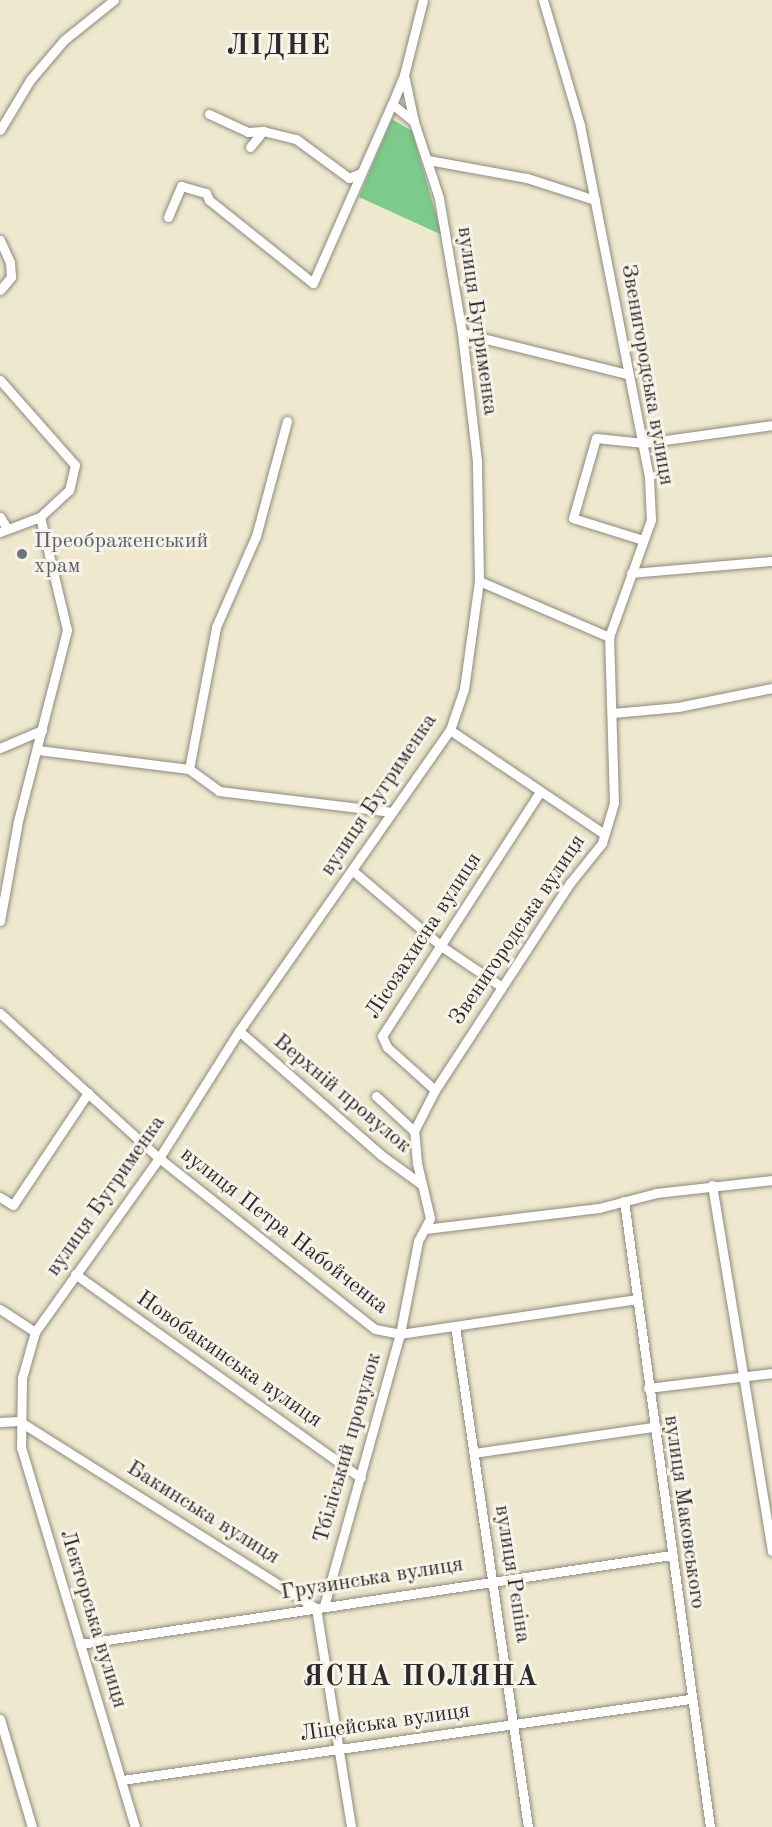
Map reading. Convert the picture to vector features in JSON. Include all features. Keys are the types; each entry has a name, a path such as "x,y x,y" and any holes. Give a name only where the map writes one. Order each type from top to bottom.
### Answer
{"street":[{"path":"0,130 30,80 64,40 114,0"},
{"name":"вулиця Бугрименка","path":"19,1420 22,1378 35,1332 159,1158 239,1031 450,730 473,647 479,581 477,461 462,333 439,198 414,122 404,75 423,0"},
{"path":"544,4 553,0"},
{"name":"Звенигородська вулиця","path":"414,1131 435,1090 604,834 614,803 609,637 651,520 644,443 626,374 580,125 544,4"},
{"path":"168,217 181,186 206,192 209,200 313,282 404,75"},
{"path":"392,104 414,122"},
{"path":"209,114 248,132 263,131 296,139 349,178 361,173"},
{"path":"250,147 263,131"},
{"path":"428,160 526,178 595,200"},
{"path":"0,240 10,262 11,277 0,290"},
{"path":"462,333 626,374"},
{"path":"0,380 75,465 69,490 40,518 3,530 0,517"},
{"path":"189,769 216,627 256,536 287,421"},
{"path":"643,540 573,518 596,438 644,443 772,425"},
{"path":"0,921 18,821 67,630 40,518"},
{"path":"632,573 772,561"},
{"path":"479,581 609,637"},
{"path":"613,713 678,707 772,688"},
{"path":"0,748 42,730"},
{"path":"450,730 604,834"},
{"path":"38,750 189,769 219,791 392,812"},
{"name":"Лісозахисна вулиця","path":"435,1090 387,1047 382,1036 540,792"},
{"path":"353,870 441,946 502,987"},
{"name":"вулиця Петра Набойченка","path":"1,1015 159,1158 375,1329 400,1334 636,1299"},
{"name":"Верхній провулок","path":"239,1031 381,1155 421,1184"},
{"path":"0,1197 13,1205 88,1093"},
{"path":"376,1096 414,1131 421,1184 430,1218 418,1242 400,1334"},
{"path":"425,1229 599,1208 624,1201 712,1185 772,1180"},
{"path":"712,1185 772,1551"},
{"name":"вулиця Маковського","path":"624,1201 690,1699 710,1827"},
{"name":"Новобакинська вулиця","path":"75,1274 360,1478"},
{"path":"0,1309 35,1332"},
{"name":"вулиця Рєпіна","path":"455,1326 515,1724 528,1827"},
{"name":"Тбіліський провулок","path":"320,1607 360,1478 400,1334"},
{"path":"648,1388 772,1373"},
{"path":"0,1422 19,1420"},
{"name":"Бакинська вулиця","path":"19,1420 320,1607"},
{"name":"Лекторська вулиця","path":"19,1420 21,1448 135,1827"},
{"path":"474,1453 653,1427"},
{"name":"Грузинська вулиця","path":"80,1644 671,1555"},
{"path":"320,1607 337,1750 351,1827"},
{"name":"Ліцейська вулиця","path":"122,1780 690,1699"},
{"path":"0,1719 32,1827"}],"green space":[{"path":"392,119 412,131 442,235 359,197"}],"place":[{"name":"Преображенський храм","path":"22,554"}],"district":[{"name":"ЛІДНЕ","path":"279,47"},
{"name":"ЯСНА ПОЛЯНА","path":"421,1678"}]}
